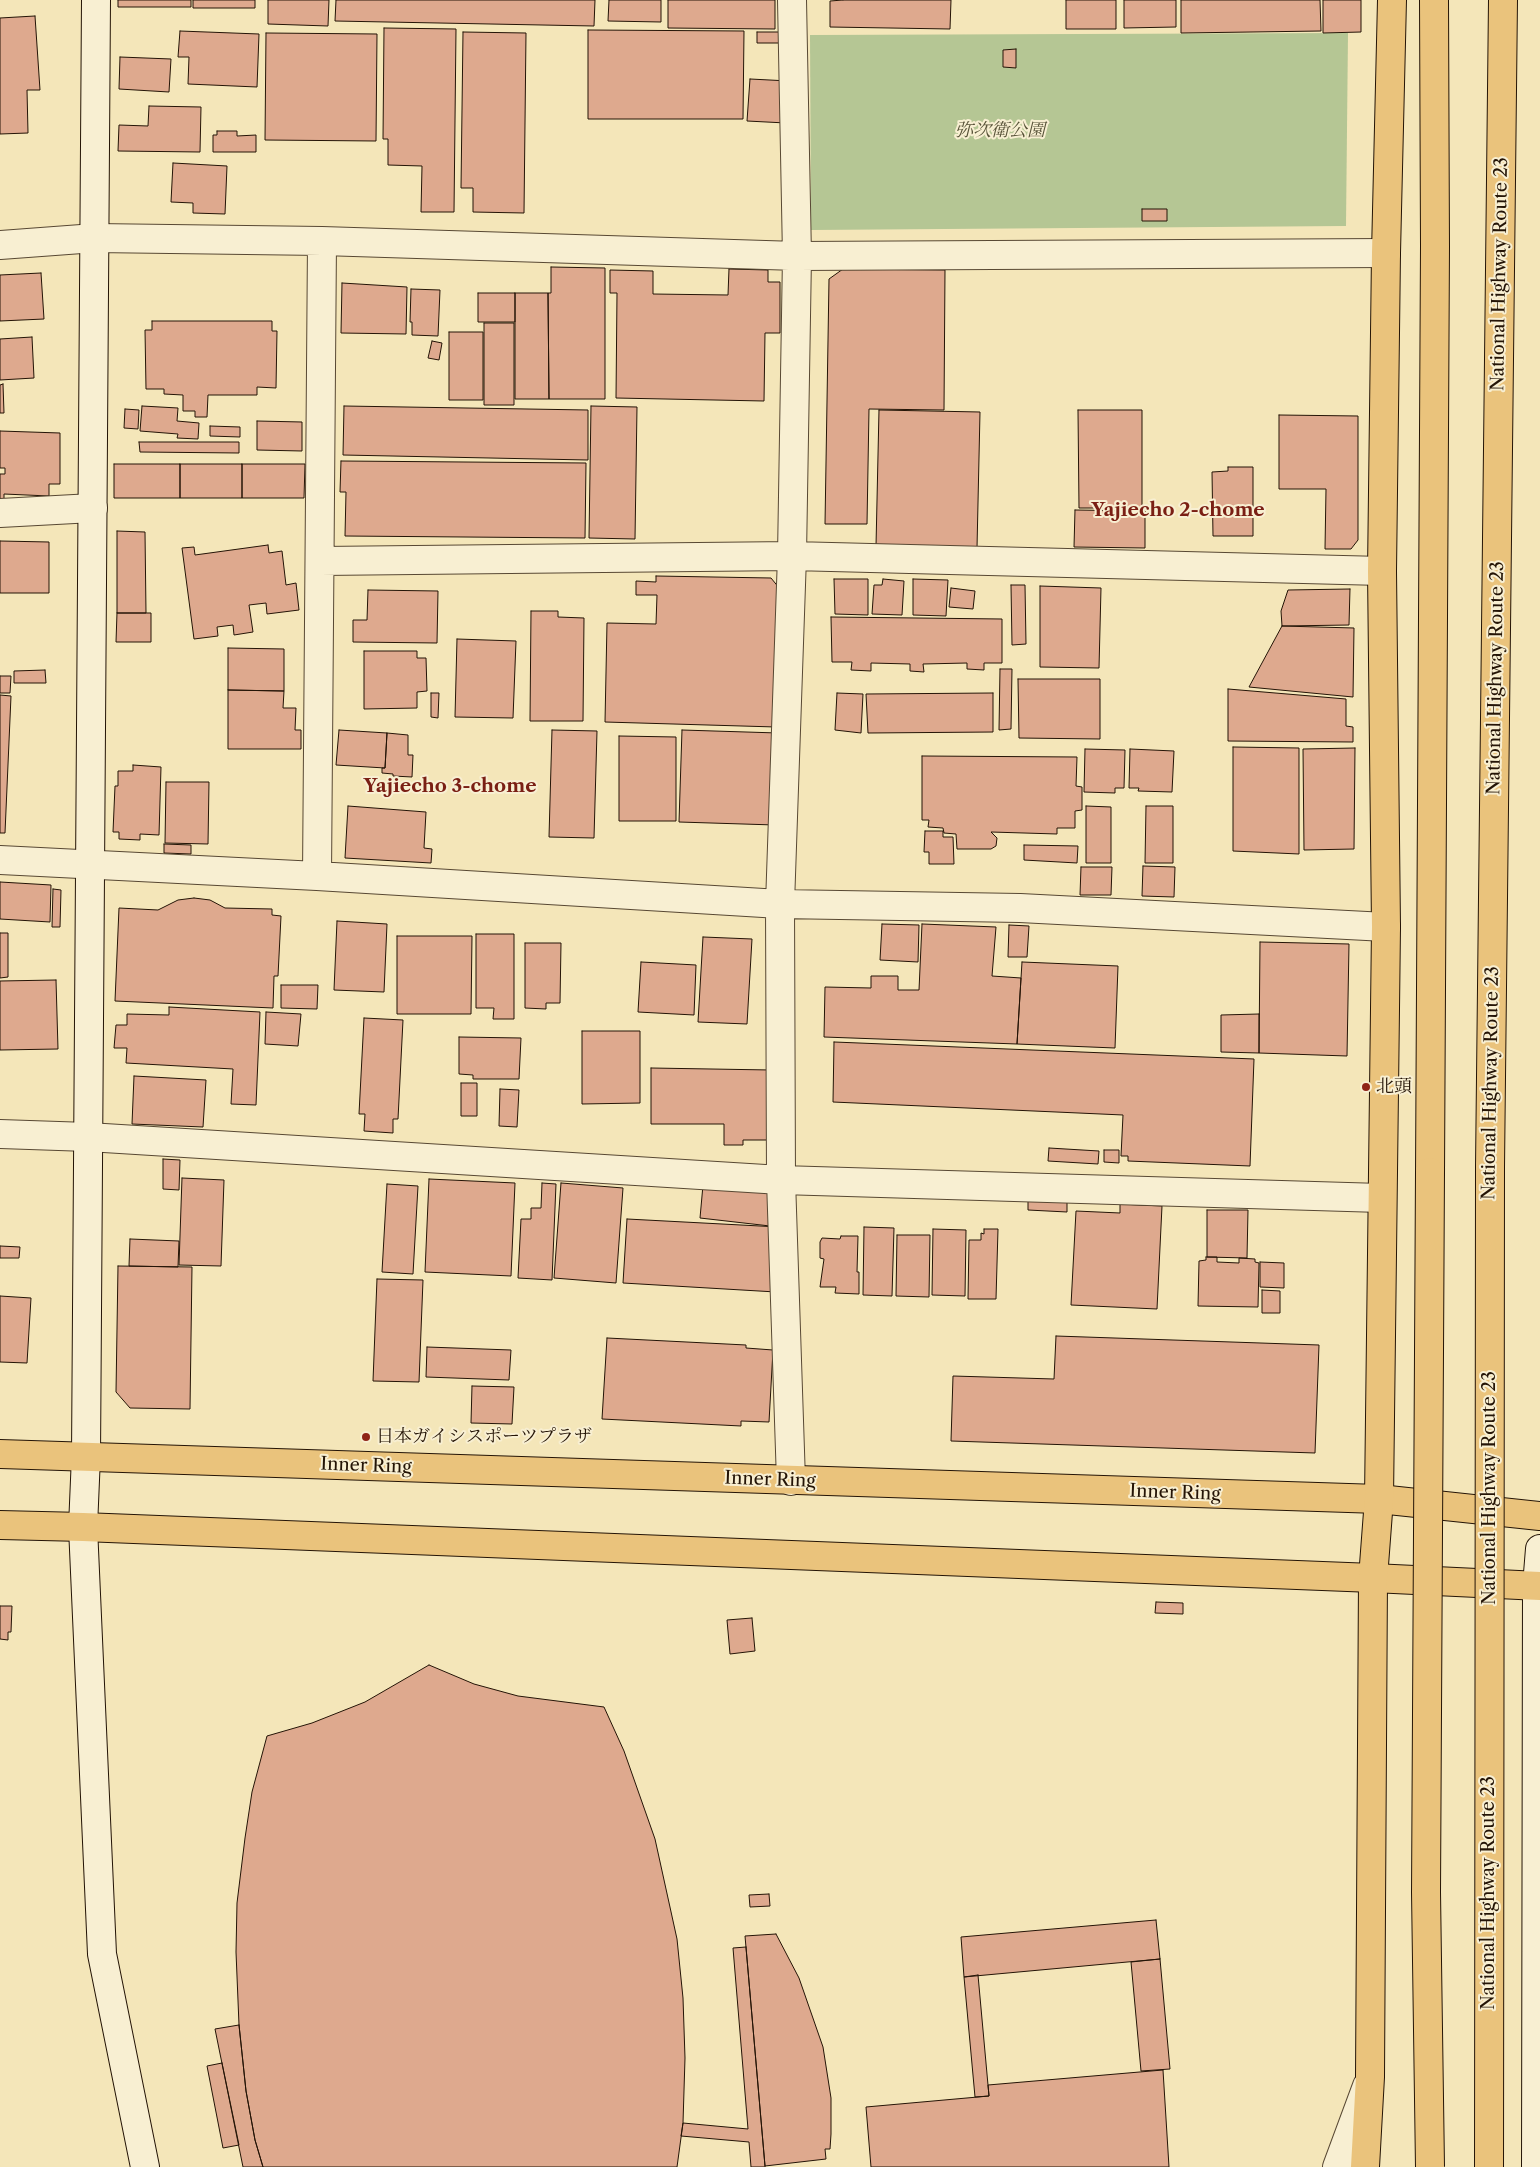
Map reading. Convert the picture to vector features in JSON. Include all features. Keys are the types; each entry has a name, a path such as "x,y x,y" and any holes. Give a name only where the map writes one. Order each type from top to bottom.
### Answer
{"main road":[{"path":"1365,2167 1370,2077 1373,1578 1379,1499 1381,1198 1386,927 1382,571 1386,253 1392,0"},
{"path":"1430,2167 1426,1882 1435,246 1434,0"},
{"name":"National Highway Route 23","path":"1489,2167 1490,1167 1503,0"},
{"name":"Inner Ring","path":"0,1454 1379,1499 1540,1516"},
{"path":"0,1525 1538,1586"}],"street":[{"path":"96,0 86,1456 83,1527 102,1954 145,2167"},
{"path":"792,0 797,256 792,556 780,904 781,1180 792,1480"},
{"path":"0,245 95,238 322,242 797,256 1386,253"},
{"path":"317,876 321,561 322,242"},
{"path":"0,513 93,508"},
{"path":"321,561 792,556 1382,571"},
{"path":"0,860 317,876 780,904 1020,908 1386,927"},
{"path":"0,1134 88,1136 781,1180 1381,1198"},
{"path":"1537,2166 1538,1586 1540,1549"},
{"path":"1337,2167 1370,2077"}],"green space":[{"name":"弥次衛公園","path":"1348,33 1346,226 811,230 810,35"}],"building":[{"path":"118,0 191,0 191,7 118,7"},
{"path":"193,0 255,0 255,8 193,8"},
{"path":"268,0 329,0 328,26 268,24"},
{"path":"336,0 595,0 594,26 335,21"},
{"path":"609,0 661,0 661,22 608,21"},
{"path":"668,0 775,0 775,29 668,28"},
{"path":"951,0 950,29 830,27 830,1"},
{"path":"1066,0 1116,0 1116,29 1066,29"},
{"path":"1124,0 1176,0 1176,27 1124,28"},
{"path":"1181,0 1320,0 1321,31 1181,33"},
{"path":"1323,0 1361,0 1361,32 1323,33"},
{"path":"35,16 40,90 27,90 28,133 0,134 0,18"},
{"path":"384,28 456,29 454,212 421,212 422,166 388,165 388,139 383,139"},
{"path":"588,30 744,31 743,119 588,119"},
{"path":"180,31 259,34 257,87 188,84 189,57 178,57"},
{"path":"463,32 526,33 524,213 473,212 473,188 461,188"},
{"path":"757,32 781,32 781,43 757,43"},
{"path":"266,33 377,34 376,141 265,140"},
{"path":"1016,49 1016,68 1003,67 1003,50"},
{"path":"120,57 171,59 169,92 119,89"},
{"path":"750,79 789,81 786,123 747,121"},
{"path":"149,106 201,107 200,152 118,151 119,125 148,126"},
{"path":"217,131 237,131 237,136 256,135 256,152 213,152 213,135 217,135"},
{"path":"173,163 227,166 225,214 193,213 193,203 171,202"},
{"path":"1142,209 1167,209 1167,221 1142,221"},
{"path":"551,267 605,268 605,399 549,399 548,293 551,293"},
{"path":"729,269 768,270 768,282 780,282 780,333 765,333 764,401 616,398 617,293 610,293 610,270 653,271 653,294 728,295"},
{"path":"843,269 945,270 944,410 869,409 867,524 825,524 829,279"},
{"path":"41,273 44,319 0,321 0,275"},
{"path":"342,283 407,287 406,334 341,333"},
{"path":"411,289 440,290 438,336 412,335 412,322 410,322"},
{"path":"478,293 515,293 515,322 478,322"},
{"path":"515,293 548,293 549,399 515,399"},
{"path":"152,321 272,321 272,331 277,331 276,388 257,387 257,395 208,395 207,417 195,417 195,411 183,411 183,395 164,394 164,389 146,389 145,330 152,330"},
{"path":"484,323 514,323 514,405 484,405"},
{"path":"449,332 483,332 483,400 449,400"},
{"path":"32,337 34,378 0,380 0,339"},
{"path":"432,341 442,343 439,360 428,358"},
{"path":"3,384 4,413 0,413 0,385"},
{"path":"142,406 178,408 177,421 199,423 198,439 177,438 178,434 140,431"},
{"path":"344,406 588,410 588,460 343,455"},
{"path":"591,406 637,407 635,539 589,538"},
{"path":"125,409 139,410 138,429 124,428"},
{"path":"879,410 980,412 977,548 876,546"},
{"path":"1078,410 1142,410 1142,508 1079,508"},
{"path":"1279,415 1358,416 1358,540 1351,549 1325,549 1326,489 1279,489"},
{"path":"257,421 302,422 302,451 257,450"},
{"path":"210,426 240,427 240,437 210,436"},
{"path":"0,431 60,433 60,484 49,484 49,496 4,494 4,500 0,500 0,474 5,474 5,468 0,468"},
{"path":"139,442 239,442 239,453 140,452"},
{"path":"341,461 586,463 585,538 345,536 346,492 340,492"},
{"path":"114,464 180,464 180,498 114,498"},
{"path":"180,464 242,464 242,498 180,498"},
{"path":"242,464 305,464 304,498 242,498"},
{"path":"1228,467 1253,467 1253,536 1213,536 1212,472 1228,471"},
{"path":"1075,510 1145,511 1145,548 1074,547"},
{"path":"117,531 145,532 146,613 117,613"},
{"path":"0,541 49,542 49,593 0,593"},
{"path":"268,545 269,553 282,551 286,585 296,583 299,610 267,614 266,603 249,605 253,632 234,635 233,625 217,627 218,636 194,639 182,548 194,547 195,555"},
{"path":"656,576 771,578 780,589 776,727 605,722 607,623 656,624 657,595 636,595 636,581 656,582"},
{"path":"834,579 868,579 868,615 835,614"},
{"path":"883,579 904,581 902,615 872,614 874,585 882,585"},
{"path":"913,579 948,580 946,616 913,615"},
{"path":"1011,585 1025,585 1026,644 1012,645"},
{"path":"1040,586 1101,588 1099,668 1040,667"},
{"path":"951,588 975,591 973,609 949,607"},
{"path":"1350,589 1349,625 1282,626 1281,611 1288,590"},
{"path":"368,590 438,591 437,643 353,642 353,620 367,620"},
{"path":"531,611 558,611 558,617 584,618 583,721 530,721"},
{"path":"117,613 151,613 151,642 116,642"},
{"path":"831,617 1002,619 1002,663 984,663 984,670 967,669 967,663 923,664 924,672 910,671 910,664 871,663 871,671 851,670 852,662 832,662"},
{"path":"1282,626 1354,628 1353,697 1249,687"},
{"path":"457,639 516,641 513,718 455,717"},
{"path":"228,648 284,649 284,691 228,690"},
{"path":"364,651 417,651 417,658 426,658 427,691 417,692 417,708 364,709"},
{"path":"1000,669 1012,669 1011,729 999,730"},
{"path":"45,670 46,683 14,683 14,671"},
{"path":"0,676 11,676 10,693 0,693"},
{"path":"1018,679 1100,679 1100,739 1019,738"},
{"path":"1228,689 1346,699 1346,726 1353,727 1353,742 1228,741"},
{"path":"228,690 284,691 283,708 296,708 295,730 301,730 301,749 228,749"},
{"path":"431,693 439,693 438,718 431,717"},
{"path":"837,693 863,694 861,733 835,730"},
{"path":"993,693 993,732 868,733 866,694"},
{"path":"0,695 11,696 5,833 0,833"},
{"path":"339,730 387,733 385,768 336,765"},
{"path":"552,730 597,731 594,838 549,837"},
{"path":"682,730 778,733 775,825 679,822"},
{"path":"387,733 408,735 408,755 413,755 412,777 393,776 393,774 382,773 382,768 385,768"},
{"path":"619,736 676,737 676,821 619,821"},
{"path":"1233,747 1299,748 1299,854 1233,851"},
{"path":"1355,748 1354,849 1304,850 1303,749"},
{"path":"1085,749 1125,750 1124,788 1115,788 1115,793 1084,792"},
{"path":"1130,749 1174,751 1172,792 1138,791 1139,788 1129,788"},
{"path":"922,756 1077,757 1076,786 1082,787 1082,810 1075,811 1075,828 1057,828 1057,834 991,832 997,838 996,846 991,849 957,849 956,834 944,833 943,828 928,827 929,820 922,820"},
{"path":"133,765 161,767 159,835 140,834 140,840 119,839 119,832 113,832 115,786 118,786 118,771 133,771"},
{"path":"166,782 209,782 208,844 165,843"},
{"path":"348,806 426,812 424,848 432,849 431,863 345,858"},
{"path":"1086,806 1111,807 1111,863 1086,863"},
{"path":"1146,806 1173,806 1173,863 1145,863"},
{"path":"925,831 943,831 943,837 953,837 954,864 929,864 929,852 924,852"},
{"path":"164,844 191,845 191,854 164,853"},
{"path":"1024,845 1078,846 1077,863 1024,860"},
{"path":"1143,866 1175,867 1174,897 1142,896"},
{"path":"1081,867 1112,867 1111,895 1080,895"},
{"path":"0,882 51,885 50,922 0,919"},
{"path":"53,889 61,890 60,927 52,927"},
{"path":"194,898 210,900 225,908 272,909 272,915 281,916 278,976 274,976 273,1008 115,1001 119,908 158,910 178,900"},
{"path":"337,921 387,924 384,992 334,990"},
{"path":"882,924 919,925 918,962 880,960"},
{"path":"922,924 996,927 992,976 1021,978 1017,1044 824,1037 825,987 871,988 871,976 898,976 898,990 919,990"},
{"path":"1009,925 1029,926 1027,957 1008,957"},
{"path":"0,933 8,933 8,977 0,978"},
{"path":"476,934 514,934 514,1019 493,1019 494,1008 476,1008"},
{"path":"397,936 472,936 471,1014 397,1014"},
{"path":"703,937 752,939 747,1024 698,1022"},
{"path":"1260,942 1349,944 1347,1056 1259,1053"},
{"path":"525,943 561,943 560,1003 546,1003 546,1009 525,1008"},
{"path":"641,962 696,965 694,1015 638,1012"},
{"path":"1022,962 1118,966 1115,1048 1017,1044"},
{"path":"56,980 58,1049 0,1050 0,981"},
{"path":"281,985 318,985 317,1009 281,1008"},
{"path":"169,1007 260,1012 256,1105 231,1104 233,1069 126,1063 127,1048 114,1048 116,1025 127,1025 127,1014 169,1015"},
{"path":"266,1012 301,1014 298,1046 265,1044"},
{"path":"1259,1014 1259,1053 1221,1052 1221,1015"},
{"path":"364,1018 403,1020 398,1119 393,1119 393,1133 364,1131 365,1114 359,1114"},
{"path":"582,1031 640,1031 640,1103 582,1104"},
{"path":"459,1037 521,1038 519,1079 473,1079 473,1075 459,1074"},
{"path":"834,1042 1254,1059 1250,1166 1128,1161 1128,1156 1121,1156 1123,1115 833,1102"},
{"path":"651,1068 771,1070 771,1140 743,1140 743,1145 724,1145 724,1124 651,1124"},
{"path":"134,1076 206,1080 203,1127 132,1124"},
{"path":"461,1083 477,1083 477,1116 461,1116"},
{"path":"500,1089 519,1090 517,1127 499,1126"},
{"path":"1049,1148 1099,1151 1098,1164 1048,1161"},
{"path":"1104,1150 1119,1150 1119,1163 1104,1162"},
{"path":"163,1159 180,1160 179,1190 163,1189"},
{"path":"182,1178 224,1180 221,1266 179,1265"},
{"path":"429,1179 515,1183 511,1276 425,1272"},
{"path":"542,1183 556,1184 552,1280 518,1278 521,1219 531,1219 531,1208 541,1208"},
{"path":"561,1183 623,1188 616,1283 554,1278"},
{"path":"387,1184 418,1186 413,1274 382,1272"},
{"path":"703,1185 774,1193 770,1226 700,1218"},
{"path":"1028,1201 1067,1202 1067,1212 1028,1210"},
{"path":"1120,1204 1162,1206 1157,1309 1071,1305 1076,1211 1120,1213"},
{"path":"1207,1210 1248,1210 1247,1258 1207,1257"},
{"path":"627,1219 779,1227 776,1292 623,1283"},
{"path":"864,1227 894,1228 892,1296 863,1295"},
{"path":"933,1229 966,1230 965,1296 932,1295"},
{"path":"984,1229 998,1229 996,1299 968,1299 969,1240 981,1240 981,1233 984,1234"},
{"path":"897,1235 930,1235 929,1297 896,1296"},
{"path":"841,1236 858,1236 857,1272 859,1272 859,1294 835,1293 836,1287 820,1287 824,1259 820,1258 820,1242 822,1238 840,1239"},
{"path":"130,1239 179,1241 178,1267 129,1266"},
{"path":"0,1246 20,1247 19,1258 0,1258"},
{"path":"1206,1257 1217,1257 1217,1262 1239,1263 1239,1258 1255,1259 1255,1262 1259,1263 1258,1307 1198,1306 1199,1261 1206,1260"},
{"path":"1260,1262 1284,1263 1284,1288 1260,1287"},
{"path":"118,1266 192,1267 190,1409 130,1408 116,1392"},
{"path":"377,1279 423,1280 419,1382 373,1381"},
{"path":"1262,1290 1280,1291 1280,1313 1262,1313"},
{"path":"0,1296 31,1298 27,1363 0,1362"},
{"path":"1056,1336 1319,1345 1315,1453 951,1441 953,1376 1054,1379"},
{"path":"607,1338 746,1345 746,1348 773,1350 769,1422 741,1421 741,1426 602,1419"},
{"path":"427,1347 511,1350 509,1380 426,1377"},
{"path":"472,1386 514,1387 512,1424 471,1423"},
{"path":"1156,1602 1183,1603 1183,1614 1155,1613"},
{"path":"0,1606 12,1606 11,1632 8,1632 8,1640 0,1639"},
{"path":"752,1618 755,1651 730,1654 727,1620"},
{"path":"429,1665 474,1684 518,1696 604,1707 624,1751 655,1839 677,1939 683,1998 685,2058 683,2123 677,2167 263,2167 255,2140 246,2091 239,2025 236,1952 237,1903 245,1838 252,1792 267,1736 312,1723 365,1702"},
{"path":"769,1894 770,1906 750,1907 749,1895"},
{"path":"1156,1920 1160,1959 964,1977 961,1937"},
{"path":"776,1934 799,1978 823,2047 831,2098 831,2134 830,2149 825,2149 826,2159 765,2166 745,1936"},
{"path":"746,1947 765,2167 751,2167 749,2142 681,2136 683,2123 748,2129 733,1948"},
{"path":"1160,1959 1170,2069 1141,2071 1131,1962"},
{"path":"978,1975 989,2096 975,2097 964,1977"},
{"path":"239,2025 246,2091 255,2140 263,2167 243,2167 215,2029"},
{"path":"222,2063 239,2145 223,2148 207,2066"},
{"path":"1163,2070 1169,2167 871,2167 866,2107 989,2096 988,2085"}],"place":[{"name":"北頭","path":"1366,1087"},
{"name":"日本ガイシスポーツプラザ","path":"366,1437"}],"district":[{"name":"Yajiecho 2-chome","path":"1178,511"},
{"name":"Yajiecho 3-chome","path":"450,787"}]}
